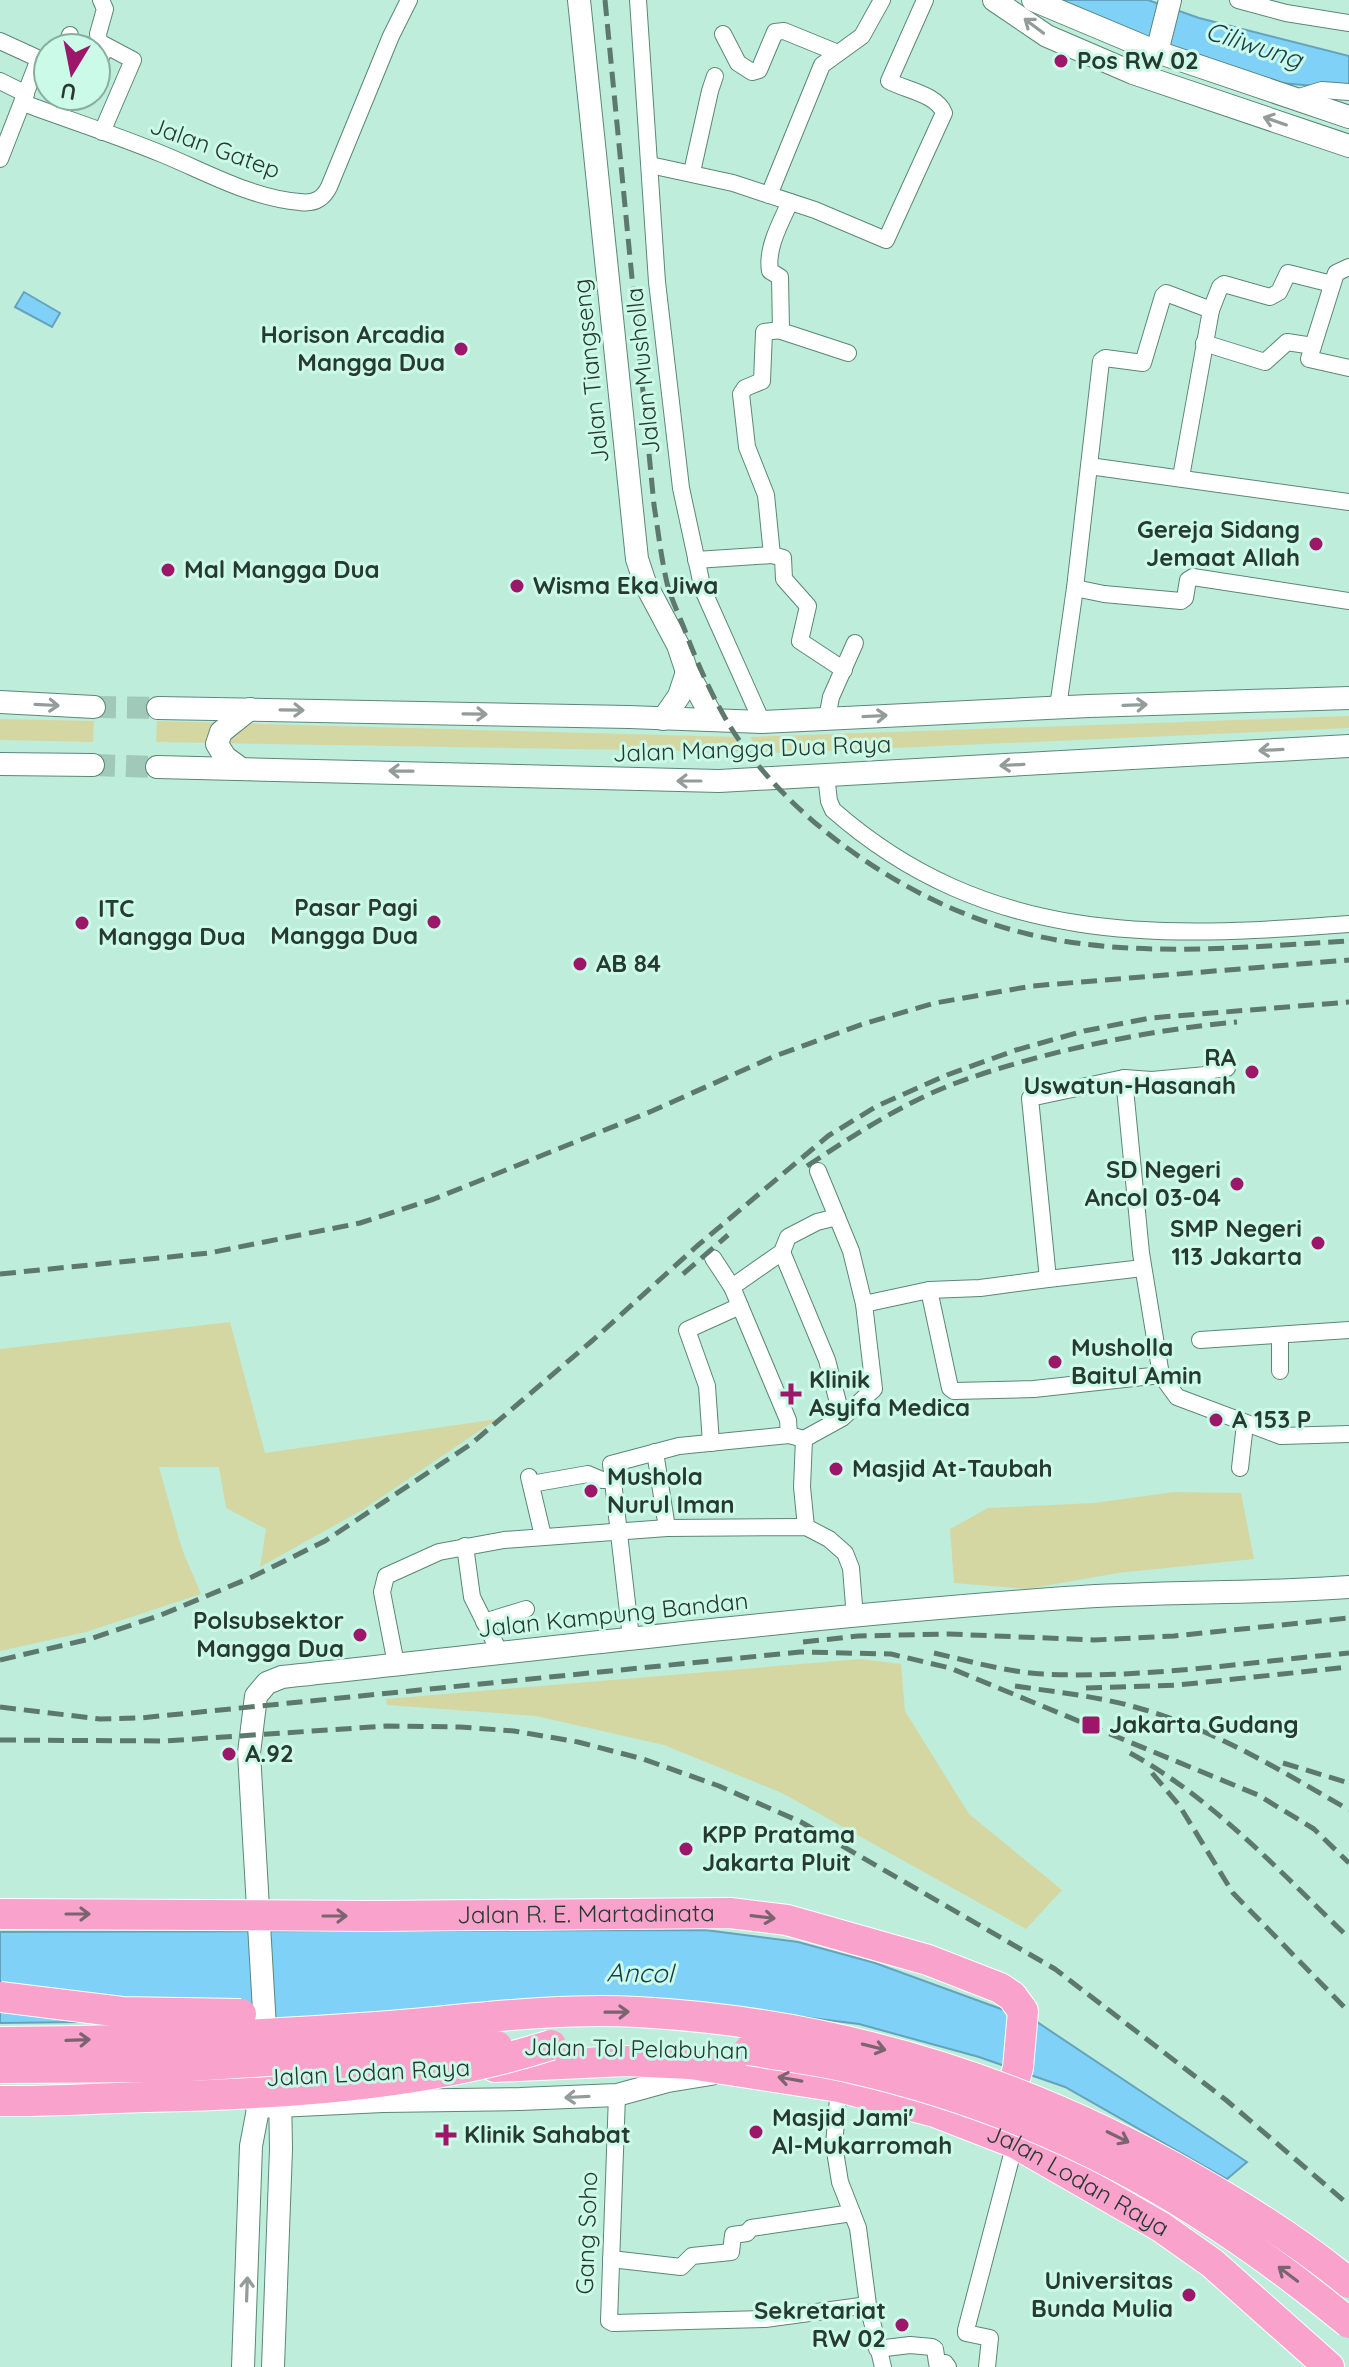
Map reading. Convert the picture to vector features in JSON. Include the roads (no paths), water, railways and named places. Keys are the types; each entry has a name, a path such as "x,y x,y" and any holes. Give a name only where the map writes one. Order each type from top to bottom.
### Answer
{"highway":[{"name":"Jalan R. E. Martadinata","path":"0,1914 257,1921 730,1913 787,1920 928,1960 1000,1988 1012,1996 1023,2011 1018,2068 1005,2134"},
{"path":"0,1997 162,2014 325,2012 449,2005 571,2013"},
{"name":"Jalan Tol Pelabuhan","path":"0,2042 335,2030 571,2013 636,2012 788,2029 914,2057 1051,2106 1153,2155 1238,2203 1299,2244 1349,2283"},
{"path":"0,2101 214,2095 327,2088 502,2061 551,2045"},
{"name":"Jalan Tol Pelabuhan","path":"0,2068 176,2067 445,2048 551,2045 701,2045 850,2068 998,2112 1107,2160 1200,2212 1285,2271 1349,2323"},
{"name":"Jalan Lodan Raya","path":"0,2086 270,2087 390,2070 661,2061 839,2087 1005,2134 1106,2193 1212,2263 1329,2367"}],"main road":[{"name":"Jalan Tiangseng","path":"579,0 637,559 645,583 678,645 687,672 714,720"},
{"path":"994,0 1047,36 1118,67 1349,146 1349,126"},
{"path":"1033,0 1158,49 1339,113 1321,136"},
{"path":"1158,49 1170,0"},
{"path":"663,719 679,696 687,672"},
{"name":"Jalan Mangga Dua Raya","path":"158,708 762,722 1058,707 1349,698"},
{"path":"0,702 94,707"},
{"path":"240,768 225,757 217,744 221,732 250,709"},
{"name":"Jalan Mangga Dua Raya","path":"157,767 468,773 673,781 1349,746"},
{"path":"0,764 93,765"},
{"name":"Jalan Kampung Bandan","path":"270,2087 249,1762 256,1696 267,1683 282,1677 499,1651 1069,1598 1349,1587"},
{"name":"Jalan Lodan Raya","path":"270,2087 383,2101 520,2099 617,2095 668,2081 736,2070"},
{"path":"243,2367 251,2146 270,2087"},
{"path":"270,2087 273,2367"}],"street":[{"path":"99,32 105,9 101,0"},
{"name":"Jalan Gatep","path":"0,81 25,99 247,189 301,203 318,200 325,196 409,0"},
{"name":"Jalan Musholla","path":"638,0 665,355 681,488 703,590 762,722"},
{"path":"769,195 822,65 862,36 882,0"},
{"path":"650,165 692,172 769,195 886,240 944,113 940,104 889,81 925,0"},
{"path":"1238,0 1287,6 1349,23"},
{"path":"723,34 738,63 752,72 759,70 775,32 784,31 838,53"},
{"path":"0,41 32,56"},
{"path":"112,50 133,60 112,105"},
{"path":"692,172 715,76"},
{"path":"0,159 32,85"},
{"path":"1296,98 1322,90 1349,92"},
{"path":"102,132 109,112"},
{"path":"781,330 780,277 770,271 769,265 775,235 790,202"},
{"path":"1349,267 1336,273 1310,361 1349,368"},
{"path":"1181,477 1204,343 1220,287 1224,284 1270,297 1279,292 1288,273 1332,284"},
{"path":"1058,707 1103,359 1143,363 1164,294 1211,310"},
{"path":"772,555 766,495 747,447 740,403 745,388 762,381 764,332 781,330 848,353"},
{"path":"1204,343 1265,362 1287,342 1313,346"},
{"path":"1089,466 1349,502"},
{"path":"696,560 772,555 783,558 784,579 808,606 800,641 844,670"},
{"path":"1075,588 1104,594 1181,601 1185,598 1188,580 1193,577 1349,601"},
{"path":"827,718 831,697 855,643"},
{"path":"826,775 833,810 886,851 940,882 983,901 1028,915 1134,931 1230,932 1349,924"},
{"path":"1048,1279 1030,1098 1124,1078 1152,1080 1206,1075 1212,1070 1227,1068"},
{"path":"1124,1078 1143,1268 1161,1375 1177,1397 1245,1424 1349,1434"},
{"path":"631,1638 611,1464 679,1446 797,1437 842,1418 874,1391 864,1304 851,1251 818,1171"},
{"path":"732,1287 782,1252 788,1237 817,1222 837,1217"},
{"path":"782,1252 827,1360 842,1418"},
{"path":"713,1258 732,1287 797,1437 806,1527"},
{"path":"864,1304 929,1290 980,1288 1143,1268"},
{"path":"929,1290 950,1388 954,1391 1034,1389 1161,1375"},
{"path":"711,1443 707,1386 687,1331 740,1306"},
{"path":"1200,1340 1349,1330"},
{"path":"1280,1336 1280,1371"},
{"path":"1240,1468 1245,1424"},
{"path":"655,1452 667,1528"},
{"path":"543,1536 530,1481 588,1474 602,1480 612,1480"},
{"path":"396,1664 382,1592 386,1576 428,1556 465,1546 543,1536 667,1528 806,1527 829,1539 845,1553 851,1568 855,1618"},
{"path":"465,1546 472,1597 499,1651"},
{"path":"484,1622 526,1609"},
{"path":"839,2087 834,2145 840,2182 858,2228 868,2305 883,2367"},
{"name":"Gang Soho","path":"617,2095 607,2317 613,2323 765,2319 868,2305"},
{"path":"987,2367 990,2338 966,2333 966,2330 1005,2134"},
{"path":"611,2259 681,2267 692,2256 731,2252 733,2235 747,2233 751,2228 852,2213"},
{"path":"877,2349 910,2345 932,2347 937,2363 945,2363 948,2367"}],"water":[{"name":"Ciliwung","path":"1039,0 1148,0 1199,18 1349,56 1349,89 1281,83"},
{"path":"24,292 60,313 52,327 15,307"},
{"name":"Ancol","path":"705,1930 798,1942 875,1963 1037,2022 1247,2162 1227,2179 1065,2087 979,2057 859,2024 676,2001 251,2020 0,2023 0,1932"}],"tunnel":[{"path":"94,707 158,708"},
{"path":"93,765 157,767"}],"railway":[{"path":"605,0 654,505 663,563 670,594 703,674 726,720 744,747 800,810 870,864 948,907 988,922 1067,942 1148,949 1349,941"},
{"path":"0,1274 209,1253 360,1223 434,1199 652,1111 775,1056 863,1024 935,1003 1032,986 1349,960"},
{"path":"0,1660 90,1639 161,1615 252,1577 325,1541 471,1444 828,1136 877,1106 947,1075 1016,1050 1084,1031 1150,1018 1349,1002"},
{"path":"807,1166 898,1110 956,1083 1095,1044 1237,1022"},
{"path":"683,1274 728,1235"},
{"path":"803,1642 858,1636 949,1634 1094,1640 1174,1636 1349,1618"},
{"path":"0,1707 100,1719 140,1718 800,1652 891,1654 950,1668 1258,1795 1314,1829 1349,1863"},
{"path":"934,1653 1015,1671 1081,1675 1196,1669 1349,1653"},
{"path":"1086,1688 1178,1685 1349,1667"},
{"path":"1015,1686 1105,1700 1191,1726 1245,1751 1349,1810"},
{"path":"0,1740 165,1741 387,1726 460,1727 514,1731 578,1742 643,1759 719,1786 801,1822 1055,1969 1226,2100 1349,2205"},
{"path":"1130,1753 1190,1792 1218,1815 1349,1938"},
{"path":"1283,1763 1349,1783"},
{"path":"1152,1773 1179,1805 1233,1893 1349,2012"}],"place":[{"name":"Pos RW 02","path":"1061,61"},
{"name":"Horison Arcadia Mangga Dua","path":"461,349"},
{"name":"Gereja Sidang Jemaat Allah","path":"1316,544"},
{"name":"Mal Mangga Dua","path":"168,570"},
{"name":"Wisma Eka Jiwa","path":"517,586"},
{"name":"Pasar Pagi Mangga Dua","path":"434,922"},
{"name":"ITC Mangga Dua","path":"82,923"},
{"name":"AB 84","path":"580,964"},
{"name":"RA Uswatun-Hasanah","path":"1252,1072"},
{"name":"SD Negeri Ancol 03-04","path":"1237,1184"},
{"name":"SMP Negeri 113 Jakarta","path":"1318,1243"},
{"name":"Musholla Baitul Amin","path":"1055,1362"},
{"name":"Klinik Asyifa Medica","path":"791,1394"},
{"name":"A 153 P","path":"1216,1420"},
{"name":"Masjid At-Taubah","path":"836,1469"},
{"name":"Mushola Nurul Iman","path":"591,1491"},
{"name":"Polsubsektor Mangga Dua","path":"360,1635"},
{"name":"Jakarta Gudang","path":"1091,1725"},
{"name":"A.92","path":"229,1754"},
{"name":"KPP Pratama Jakarta Pluit","path":"686,1849"},
{"name":"Masjid Jami' Al-Mukarromah","path":"756,2132"},
{"name":"Klinik Sahabat","path":"446,2135"},
{"name":"Universitas Bunda Mulia","path":"1189,2295"},
{"name":"Sekretariat RW 02","path":"902,2325"}]}
